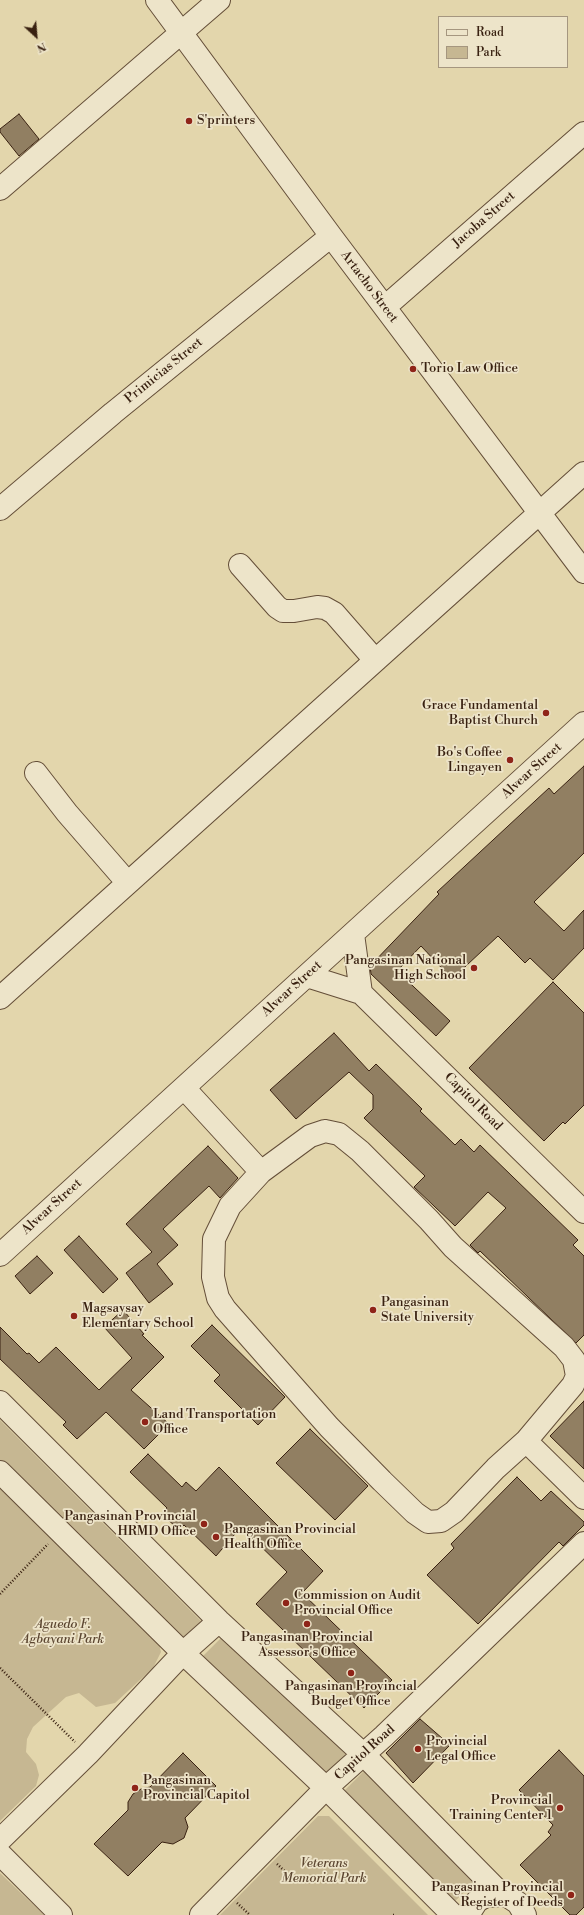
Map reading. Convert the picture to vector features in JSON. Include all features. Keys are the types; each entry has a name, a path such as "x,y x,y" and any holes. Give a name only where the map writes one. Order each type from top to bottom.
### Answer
{"street":[{"name":"Artacho Street","path":"157,0 331,236 584,572"},
{"path":"0,189 219,0"},
{"name":"Jacoba Street","path":"385,307 584,133"},
{"name":"Primicias Street","path":"0,508 113,413 331,236"},
{"path":"0,998 127,882 540,514 584,473"},
{"path":"240,565 276,607 283,611 294,611 317,607 325,608 334,613 375,660"},
{"name":"Alvear Street","path":"0,1255 584,723"},
{"path":"36,773 67,813 127,882"},
{"path":"354,934 361,992"},
{"name":"Capitol Road","path":"307,976 361,992 584,1212"},
{"path":"184,1088 261,1172"},
{"path":"326,1131 339,1134 360,1152 429,1220 452,1247 564,1347 574,1360 577,1376 574,1385 526,1441 496,1468 454,1512 441,1521 428,1522 415,1513 329,1426 225,1309 218,1298 214,1277 214,1239 230,1206 261,1172 310,1136 326,1131"},
{"path":"0,1402 219,1621 364,1755 502,1895"},
{"path":"526,1441 584,1498"},
{"path":"0,1472 183,1653 326,1788 453,1915"},
{"name":"Capitol Road","path":"201,1915 326,1788 364,1755 584,1543"},
{"path":"0,1840 88,1754 183,1653 219,1621"},
{"path":"0,1854 62,1915"},
{"path":"468,1915 477,1901 486,1896 502,1895 509,1897 518,1903 525,1915"}],"path":[{"path":"0,1594 61,1531"},
{"path":"0,1668 88,1754"},
{"path":"272,1860 290,1876"},
{"path":"234,1899 250,1915"}],"green space":[{"path":"0,1420 201,1621 179,1642 0,1464"},
{"name":"Aguedo F. Agbayani Park","path":"0,1483 158,1639 161,1652 153,1668 115,1703 96,1707 79,1693 66,1697 33,1727 27,1739 26,1752 36,1764 39,1775 36,1786 0,1821"},
{"path":"223,1636 346,1754 324,1776 201,1658"},
{"path":"364,1771 475,1882 452,1904 341,1794"},
{"name":"Veterans Memorial Park","path":"318,1816 329,1816 428,1915 220,1915"},
{"path":"0,1873 44,1915 0,1915"}],"building":[{"path":"19,114 39,139 19,156 0,132 0,129"},
{"path":"584,766 584,853 534,902 564,931 584,910 584,948 553,980 530,958 525,963 498,936 452,979 421,946 397,971 450,1021 436,1036 371,974 370,966 439,894 437,892 549,788 554,794"},
{"path":"553,982 584,1013 584,1105 565,1124 563,1122 544,1141 469,1068"},
{"path":"334,1033 369,1071 376,1064 422,1109 420,1111 455,1145 461,1139 474,1152 480,1145 578,1240 573,1245 584,1256 584,1335 576,1343 480,1251 478,1253 470,1245 506,1208 488,1192 455,1226 414,1187 425,1176 364,1118 373,1109 373,1095 349,1072 296,1119 270,1090"},
{"path":"208,1146 238,1178 220,1198 209,1186 163,1229 178,1245 157,1264 173,1284 149,1303 126,1273 152,1252 126,1224"},
{"path":"79,1236 118,1279 103,1293 64,1250"},
{"path":"37,1256 53,1273 30,1294 15,1276"},
{"path":"123,1310 144,1334 142,1335 164,1357 131,1390 169,1424 144,1449 106,1412 77,1439 63,1425 66,1422 0,1359 0,1327 27,1354 29,1353 39,1363 56,1347 99,1390 132,1358 104,1327"},
{"path":"212,1325 285,1397 258,1425 214,1381 220,1375 191,1346"},
{"path":"584,1401 584,1469 550,1436"},
{"path":"310,1429 368,1486 335,1520 276,1463"},
{"path":"148,1454 182,1487 186,1482 196,1491 219,1467 323,1571 302,1593 392,1680 364,1708 256,1604 287,1572 241,1527 216,1556 184,1525 179,1530 162,1514 167,1508 130,1472"},
{"path":"517,1477 541,1501 551,1491 584,1522 584,1525 563,1546 559,1542 478,1624 427,1575 454,1548 451,1544"},
{"name":"Provincial Legal Office","path":"420,1719 450,1745 413,1783 386,1753"},
{"path":"559,1750 584,1776 584,1907 576,1915 570,1915 520,1865 551,1835 548,1832 553,1825 519,1790"},
{"name":"Pangasinan Provincial Capitol","path":"183,1753 216,1786 185,1818 188,1827 184,1838 173,1844 162,1842 128,1876 94,1844 128,1810 128,1802 133,1794 141,1789 150,1787"}],"place":[{"name":"S'printers","path":"189,121"},
{"name":"Torio Law Office","path":"413,369"},
{"name":"Grace Fundamental Baptist Church","path":"546,713"},
{"name":"Bo's Coffee Lingayen","path":"510,760"},
{"name":"Pangasinan National High School","path":"474,968"},
{"name":"Pangasinan State University","path":"373,1310"},
{"name":"Magsaysay Elementary School","path":"74,1316"},
{"name":"Land Transportation Office","path":"145,1422"},
{"name":"Pangasinan Provincial HRMD Office","path":"204,1524"},
{"name":"Pangasinan Provincial Health Office","path":"216,1537"},
{"name":"Commission on Audit Provincial Office","path":"286,1603"},
{"name":"Pangasinan Provincial Assessor's Office","path":"307,1624"},
{"name":"Pangasinan Provincial Budget Office","path":"351,1673"},
{"name":"Provincial Legal Office","path":"418,1749"},
{"name":"Pangasinan Provincial Capitol","path":"135,1788"},
{"name":"Provincial Training Center 1","path":"560,1808"},
{"name":"Pangasinan Provincial Register of Deeds","path":"571,1895"}]}
